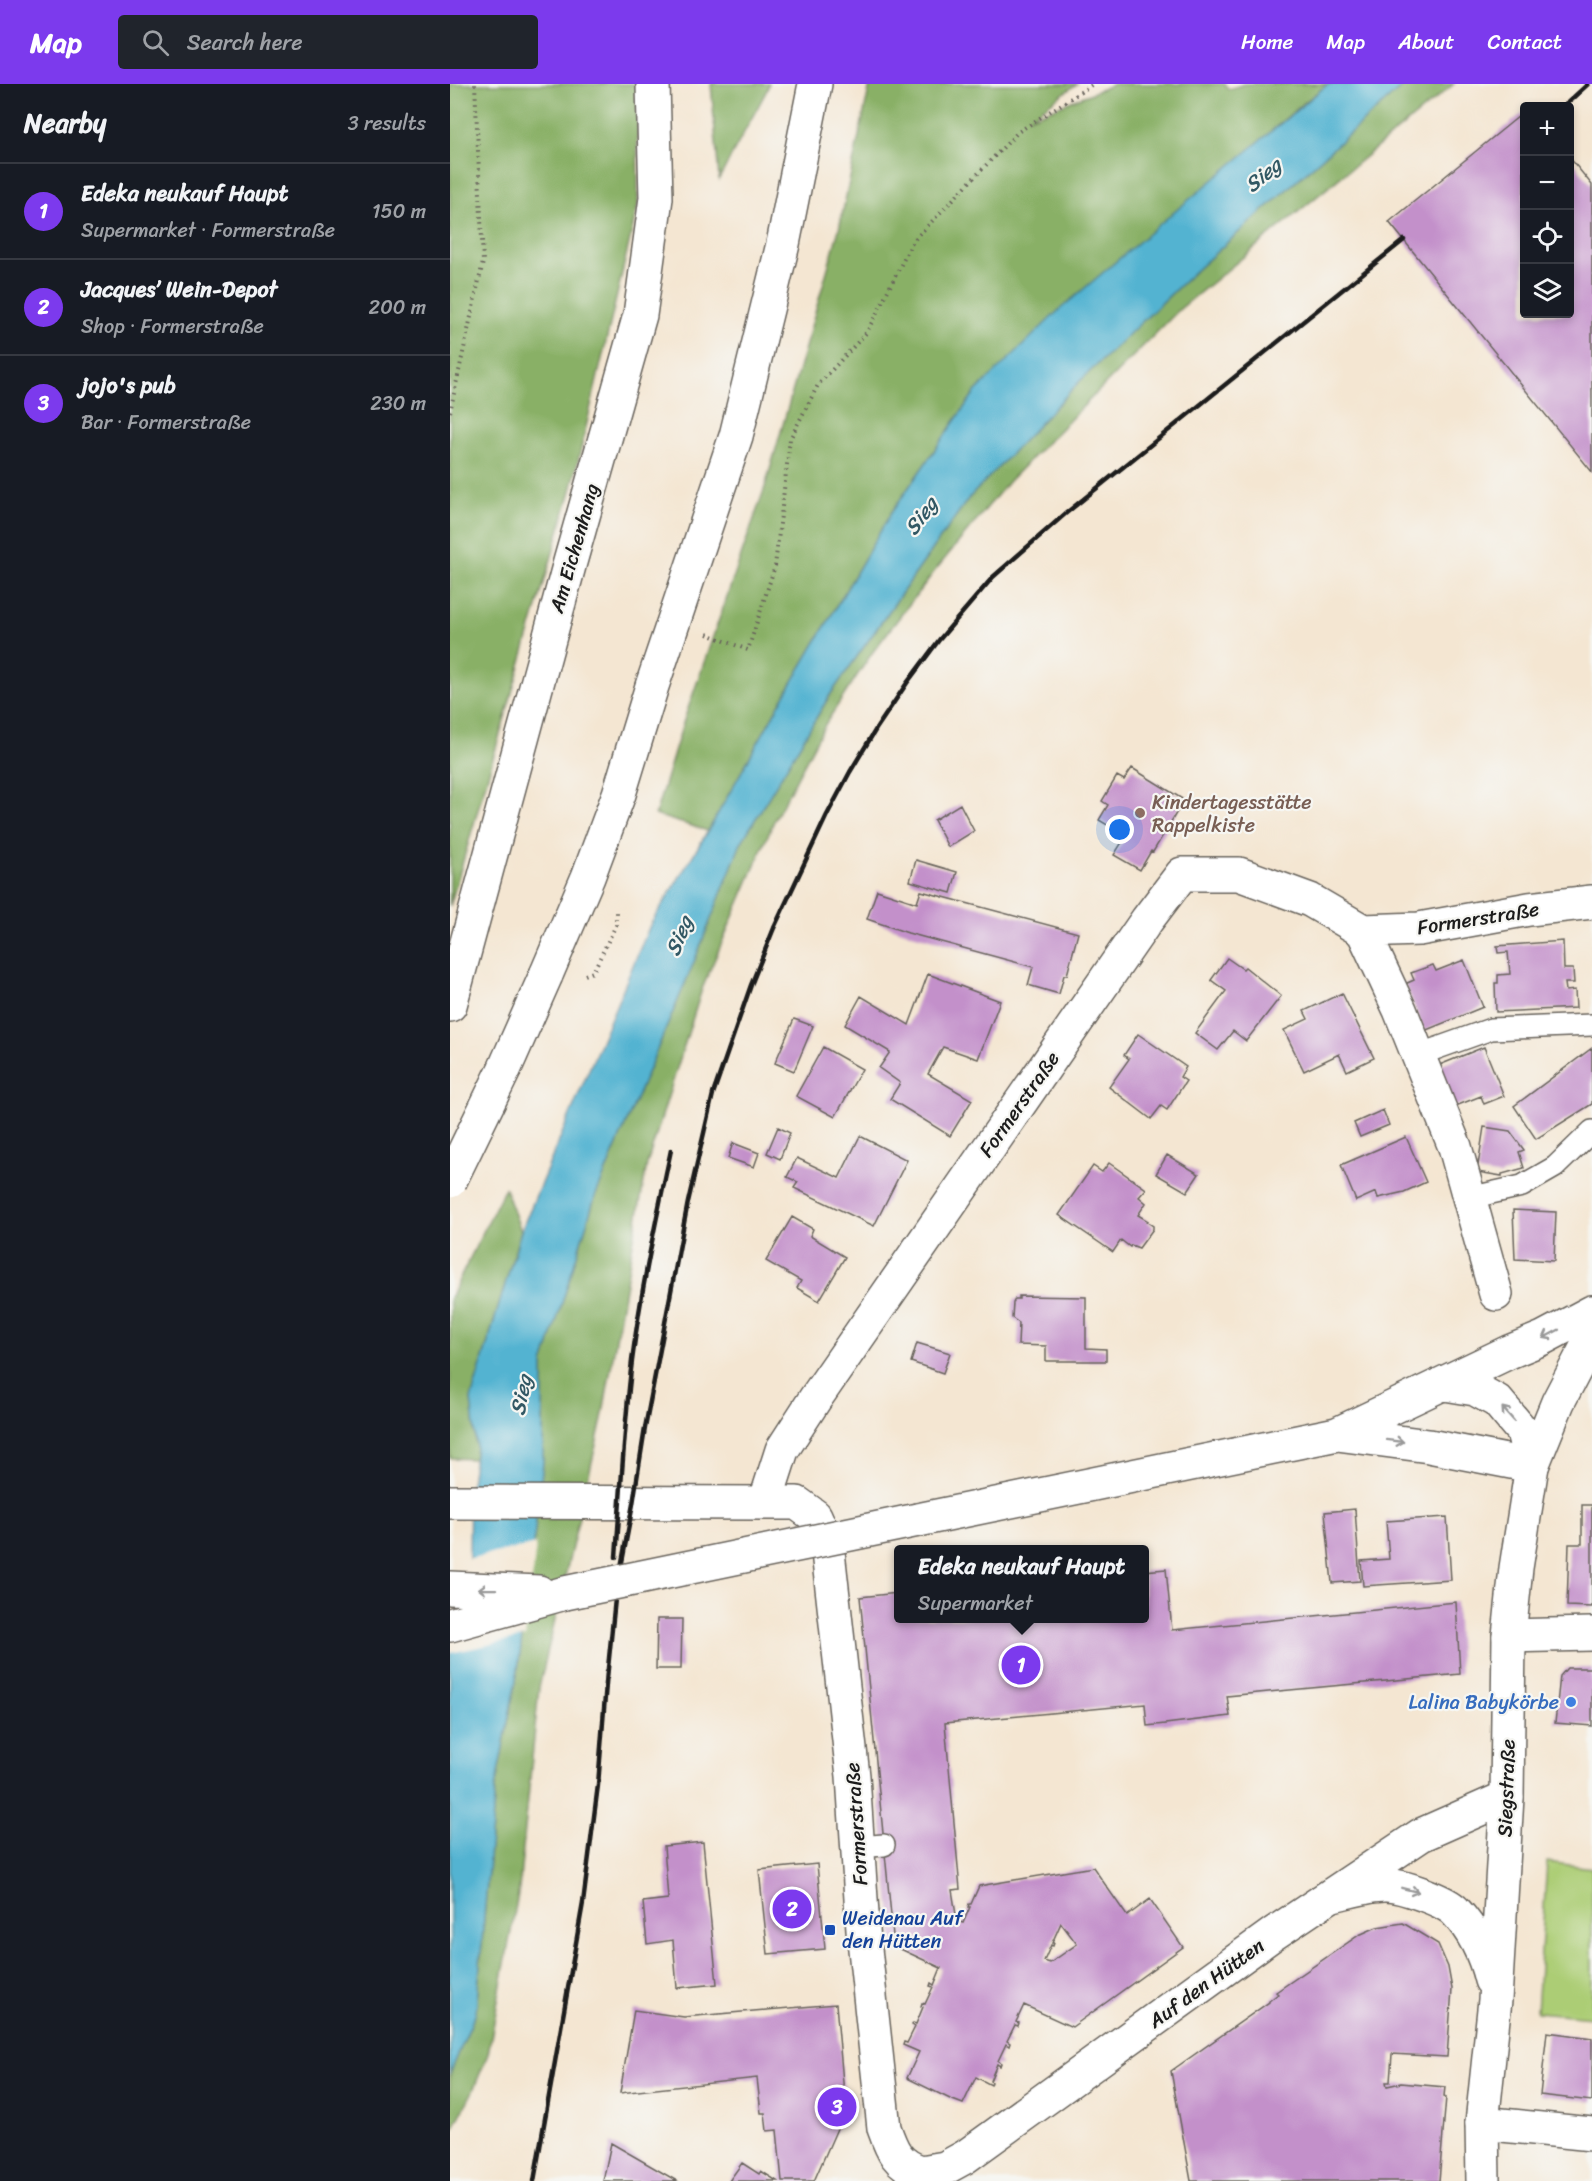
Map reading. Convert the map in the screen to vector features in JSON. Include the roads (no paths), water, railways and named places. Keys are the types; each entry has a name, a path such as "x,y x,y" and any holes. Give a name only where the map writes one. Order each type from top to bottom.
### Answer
{"street":[{"name":"Am Eichenhang","path":"450,1005 567,573 640,315 656,198 653,84"},
{"path":"450,1181 504,1070 588,877 619,794 736,436 783,244 814,84"},
{"name":"Formerstraße","path":"765,1503 782,1450 815,1398 1147,920 1182,874 1239,874 1310,900 1363,931 1419,929 1529,909 1592,902"},
{"path":"1363,931 1400,1010 1455,1147 1496,1294"},
{"path":"450,1625 565,1593 1337,1434 1543,1338 1592,1312"},
{"name":"Siegstraße","path":"1483,2181 1482,2122 1495,2000 1507,1797 1509,1636 1516,1568 1533,1466 1558,1402 1592,1337"},
{"path":"1337,1434 1429,1446 1533,1466 1523,1432 1497,1401 1475,1389 1444,1384"},
{"name":"Formerstraße","path":"454,1503 797,1503 814,1516 827,1543 853,1776 871,1846 863,1930 884,2128 892,2151 918,2177"},
{"path":"450,1588 565,1593"},
{"path":"1509,1636 1592,1634"},
{"name":"Auf den Hütten","path":"918,2177 945,2169 965,2157 1274,1934 1421,1835 1507,1797"},
{"path":"1332,1895 1385,1884 1418,1892 1454,1910 1474,1936 1487,1964 1495,2000"},
{"path":"1482,2122 1592,2134"}],"lane":[{"path":"1418,1055 1491,1029 1592,1025"},
{"path":"1469,1198 1522,1186 1555,1167 1592,1131"}],"water":[{"name":"Sieg","path":"1328,84 1405,84 1193,273 1080,381 968,499 830,695 741,843 694,962 595,1197 543,1364 543,1463 518,1670 495,1789 476,2012 450,2074 450,1639 469,1559 470,1491 476,1447 471,1399 521,1231 650,925 708,831 891,513 975,392 1059,310"}],"railway":[{"path":"1568,102 1588,84"},
{"path":"607,1678 615,1599 645,1428 688,1202 713,1094 751,985 774,928 827,815 850,772 907,683 939,640 993,577 1065,514 1404,240"},
{"path":"616,1557 632,1361 644,1281 671,1150"},
{"path":"534,2181 583,1903 598,1785 607,1671"}],"place":[{"name":"Kindertagesstätte Rappelkiste","path":"1140,813"},
{"name":"Edeka neukauf Haupt","path":"1021,1665"},
{"name":"Lalina Babykörbe","path":"1571,1702"},
{"name":"Jacques’ Wein-Depot","path":"792,1909"},
{"name":"Weidenau Auf den Hütten","path":"830,1930"},
{"name":"jojo's pub","path":"837,2107"}]}
